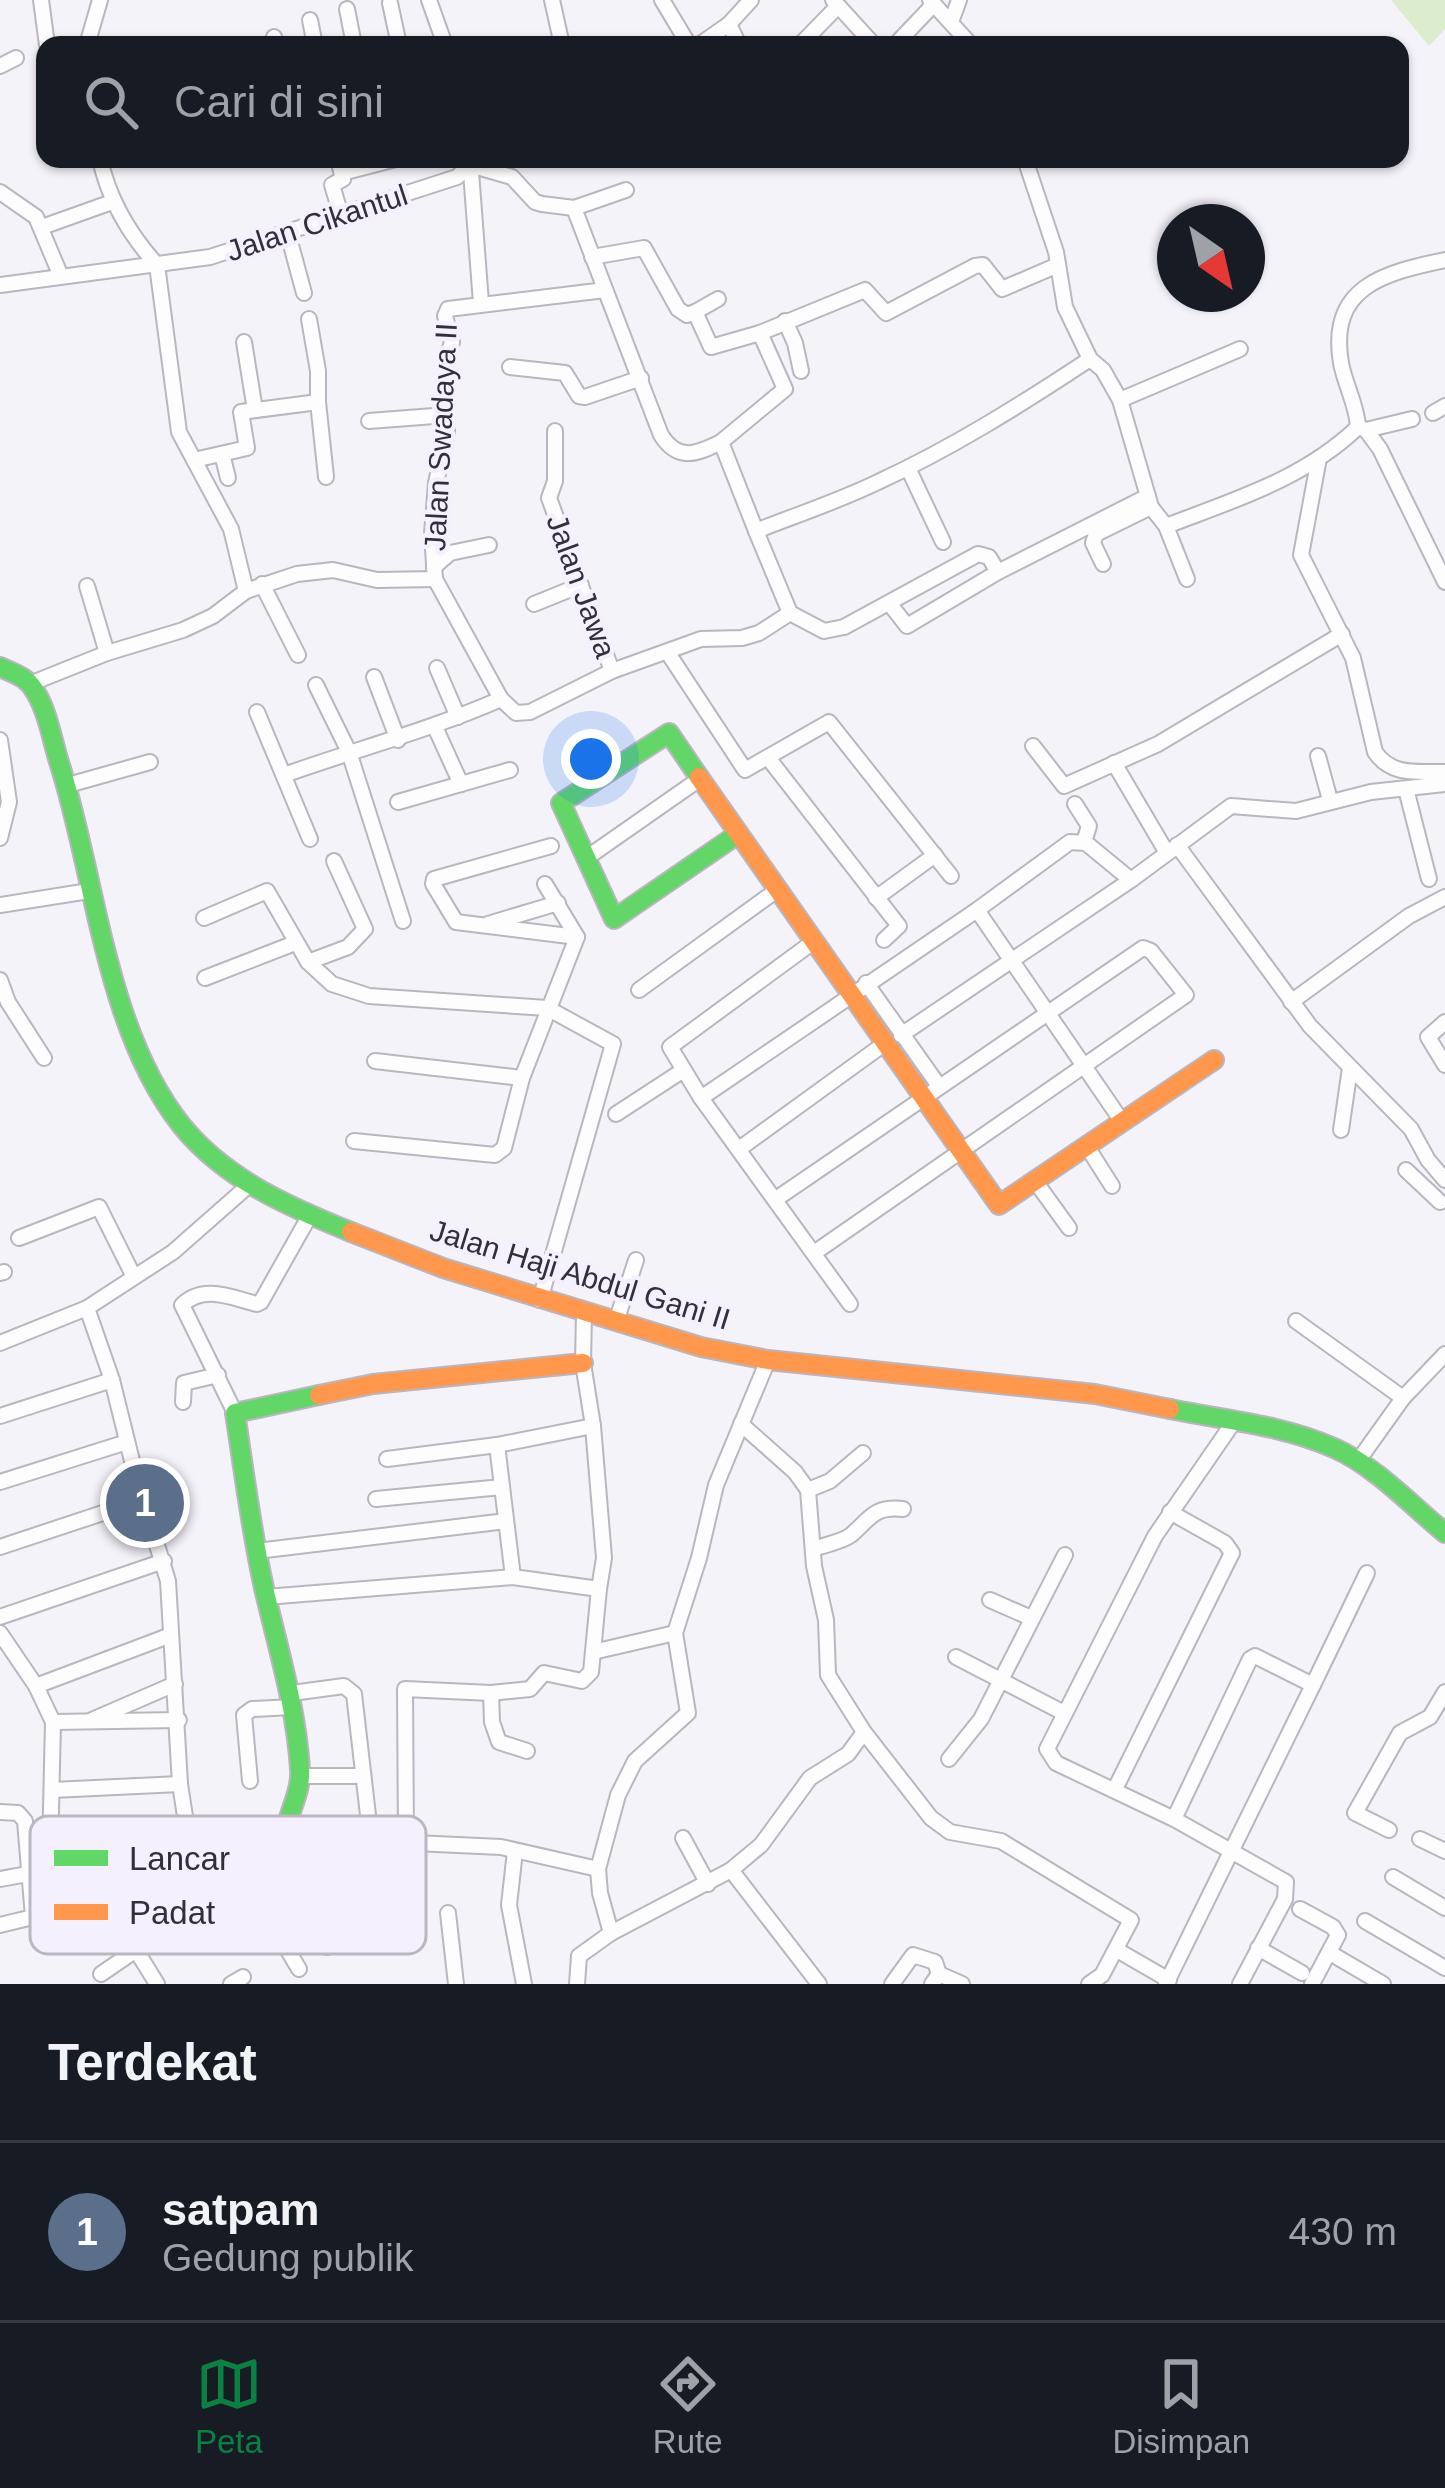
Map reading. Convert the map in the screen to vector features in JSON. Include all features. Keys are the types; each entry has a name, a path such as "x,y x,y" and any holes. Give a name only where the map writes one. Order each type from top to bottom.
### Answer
{"street":[{"path":"41,0 46,36"},
{"path":"90,36 100,0"},
{"path":"429,0 442,36"},
{"path":"552,0 560,36"},
{"path":"662,0 684,36"},
{"path":"951,22 959,0"},
{"path":"712,36 729,24 745,2"},
{"path":"903,36 932,2 963,36"},
{"path":"390,3 397,36"},
{"path":"808,36 836,3 866,36"},
{"path":"347,9 352,36"},
{"path":"310,20 313,36"},
{"path":"729,24 735,36"},
{"path":"0,66 16,58"},
{"path":"103,168 112,202 157,265 179,431 231,529 246,591"},
{"path":"340,168 343,179 332,184 341,215"},
{"name":"Jalan Cikantul","path":"0,285 210,257 457,177 465,168"},
{"path":"471,168 481,303"},
{"path":"487,168 512,177 535,202 574,208 626,190"},
{"path":"1027,168 1058,265 1065,307 1090,358 1103,370 1120,400 1150,501 1166,526 1187,579"},
{"path":"6,194 28,208 42,227 60,274"},
{"path":"42,227 112,202"},
{"path":"574,208 661,435 673,450 687,454 721,442 785,389 760,333"},
{"path":"288,234 304,293"},
{"path":"592,257 644,248 678,309 687,315 718,299"},
{"path":"1445,260 1403,271 1359,291 1346,303 1339,348 1362,428 1380,449 1445,583"},
{"path":"695,312 711,347 760,333 865,290 882,310 890,312 975,266 983,265 1002,289 1058,265"},
{"name":"Jalan Swadaya II","path":"435,573 436,483 452,342 445,316 448,309 604,290"},
{"path":"310,319 326,477"},
{"path":"784,321 801,371"},
{"path":"244,342 254,410"},
{"path":"1120,400 1240,349"},
{"path":"755,531 908,468 1015,408 1090,358"},
{"path":"510,367 566,373 579,396 585,397 641,378"},
{"path":"194,460 247,448 242,412 318,402"},
{"path":"369,421 447,416"},
{"path":"1166,526 1253,496 1362,428 1412,419"},
{"name":"Jalan Jawa","path":"555,431 555,482 549,498 612,671"},
{"path":"721,442 790,614 831,632 978,554 989,557 998,572"},
{"path":"222,454 228,478"},
{"path":"1319,458 1301,555 1353,658 1366,724 1379,759 1396,771 1445,772"},
{"path":"908,468 943,542"},
{"path":"1102,564 1093,543 1096,534 1150,501"},
{"path":"889,603 907,626 998,572 1150,501"},
{"path":"13,674 107,653 199,624 262,584 319,571 393,581 435,573 450,553 489,544"},
{"path":"435,573 501,699 512,711 530,712 612,671 701,639 759,633 790,614"},
{"path":"262,584 298,655"},
{"path":"534,604 581,585"},
{"path":"87,586 107,653"},
{"path":"1033,746 1062,786 1158,744 1342,634"},
{"path":"668,653 744,768 769,759 829,722 951,876"},
{"path":"437,668 458,717"},
{"name":"Jalan Haji Abdul Gani II","path":"13,674 68,785 78,893 130,1028 163,1099 184,1129 248,1186 443,1268 701,1347 768,1360 1095,1394 1235,1420 1335,1448 1358,1461 1445,1533"},
{"path":"374,677 398,740"},
{"path":"316,685 349,752 403,921"},
{"path":"284,775 398,740 501,699"},
{"path":"257,712 310,839"},
{"path":"435,727 461,784"},
{"path":"738,834 616,920 562,801 667,733 701,778 849,995 892,1039 931,1092 961,1151 1000,1206 1214,1060"},
{"path":"0,838 9,802 1,747"},
{"path":"1318,756 1330,800"},
{"path":"769,759 899,926 884,940"},
{"path":"68,785 150,763"},
{"path":"1114,763 1172,849 1291,1002 1411,1129 1445,1180"},
{"path":"398,802 510,770"},
{"path":"585,860 701,778"},
{"path":"739,1149 1010,958 1131,880 1205,821 1237,804 1283,812 1330,800 1445,784"},
{"path":"1406,789 1429,879"},
{"path":"1075,804 1089,826 1084,842"},
{"path":"701,1098 1070,842 1084,842 1131,880"},
{"path":"550,846 434,880 456,922 577,937"},
{"path":"876,898 935,855"},
{"path":"308,962 348,947 365,929 334,861"},
{"path":"545,884 577,937"},
{"path":"639,990 777,890"},
{"path":"204,918 267,891 308,962 332,984 369,996 547,1009 613,1043 540,1300"},
{"path":"0,905 78,893"},
{"path":"1291,1002 1409,916 1445,897"},
{"path":"481,926 558,903"},
{"path":"976,910 1121,1120"},
{"path":"354,1141 495,1155 507,1143 522,1078 577,937"},
{"path":"813,942 671,1043 682,1071 850,1304"},
{"path":"205,978 295,943"},
{"path":"776,1199 1046,1011 1146,948 1186,995 814,1253"},
{"path":"0,980 8,1002 44,1058"},
{"path":"866,983 892,1039"},
{"path":"1445,1022 1428,1037 1445,1064"},
{"path":"375,1061 522,1078"},
{"path":"1341,1130 1350,1069"},
{"path":"616,1114 682,1071"},
{"path":"1086,1145 1112,1186"},
{"path":"1406,1171 1443,1203"},
{"path":"1035,1181 1069,1228"},
{"path":"0,1343 87,1308 173,1252 248,1186"},
{"path":"19,1238 99,1208 134,1277"},
{"path":"292,1816 301,1776 292,1700 256,1551 235,1413 182,1305 207,1292 261,1302 310,1214"},
{"path":"616,1322 635,1260"},
{"path":"87,1308 164,1561 186,1816"},
{"path":"405,1816 403,1693 410,1688 491,1693 530,1689 544,1673 582,1681 590,1672 604,1558 583,1363 584,1312"},
{"path":"1296,1322 1403,1399"},
{"path":"1358,1461 1403,1399 1445,1354"},
{"path":"611,1933 598,1869 604,1839 630,1768 688,1713 675,1633 716,1485 768,1360"},
{"path":"235,1413 373,1384 583,1363"},
{"path":"183,1402 184,1383 218,1375"},
{"path":"0,1416 112,1380"},
{"path":"1235,1420 1134,1573 1047,1749 1050,1757 1280,1876 1288,1889 1240,1984"},
{"path":"741,1424 795,1472 808,1490 826,1620 828,1676 864,1732 940,1827 1001,1841 1131,1922 1102,1976 1089,1984"},
{"path":"387,1459 593,1426"},
{"path":"0,1482 127,1442"},
{"path":"497,1445 513,1577"},
{"path":"808,1490 830,1480 863,1453"},
{"path":"376,1499 502,1487"},
{"path":"0,1547 142,1500"},
{"path":"813,1549 848,1537 863,1520 884,1509 903,1509"},
{"path":"1114,1789 1232,1553 1170,1513"},
{"path":"256,1551 506,1521"},
{"path":"949,1759 981,1719 1065,1555"},
{"path":"0,1617 164,1561"},
{"path":"1117,1950 1167,1982 1366,1573"},
{"path":"266,1597 513,1577 599,1589"},
{"path":"990,1600 1031,1618"},
{"path":"0,1633 53,1722 51,1816"},
{"path":"593,1652 675,1633"},
{"path":"36,1687 171,1636"},
{"path":"1174,1819 1250,1659 1255,1656 1312,1685"},
{"path":"956,1657 1062,1712"},
{"path":"86,1723 175,1684"},
{"path":"250,1781 244,1715 344,1686 352,1691 367,1816"},
{"path":"1389,1830 1355,1813 1400,1733 1430,1717 1445,1692"},
{"path":"491,1693 492,1722 499,1742 527,1751"},
{"path":"53,1722 179,1720"},
{"path":"577,1984 579,1956 611,1933 731,1870 761,1845 810,1778 848,1754 864,1732"},
{"path":"301,1776 361,1776"},
{"path":"52,1790 180,1784"},
{"path":"0,1812 18,1813 25,1821 30,1896"},
{"path":"683,1838 708,1884"},
{"path":"1420,1839 1445,1851"},
{"path":"426,1844 515,1851 598,1869"},
{"path":"515,1851 509,1905 524,1984"},
{"path":"731,1870 819,1984"},
{"path":"0,1879 28,1874"},
{"path":"1393,1877 1445,1908"},
{"path":"1258,1948 1307,1978 1330,1953 1336,1931 1300,1909"},
{"path":"448,1913 456,1984"},
{"path":"0,1925 30,1918"},
{"path":"1365,1921 1445,1968"},
{"path":"1330,1953 1382,1984"},
{"path":"101,1973 130,1954"},
{"path":"138,1954 157,1984"},
{"path":"289,1954 298,1970"},
{"path":"892,1984 913,1954 935,1962 936,1979 962,1984"}],"green space":[{"path":"1391,0 1445,0 1445,29 1429,46"}],"traffic: fast":[{"path":"0,667 29,683 44,709 119,999 156,1088 199,1145 238,1176 351,1232"},
{"path":"699,777 669,733 561,803 614,919 738,834"},
{"path":"290,1816 300,1779 298,1746 255,1544 235,1413 319,1395"},
{"path":"1170,1409 1274,1428 1334,1448 1378,1475 1445,1533"}],"traffic: slow":[{"path":"699,777 999,1205 1214,1060"},
{"path":"351,1232 443,1268 701,1347 768,1360 1095,1394 1170,1409"},
{"path":"319,1395 373,1384 583,1363"}],"place":[{"name":"satpam","path":"145,1503"}]}
